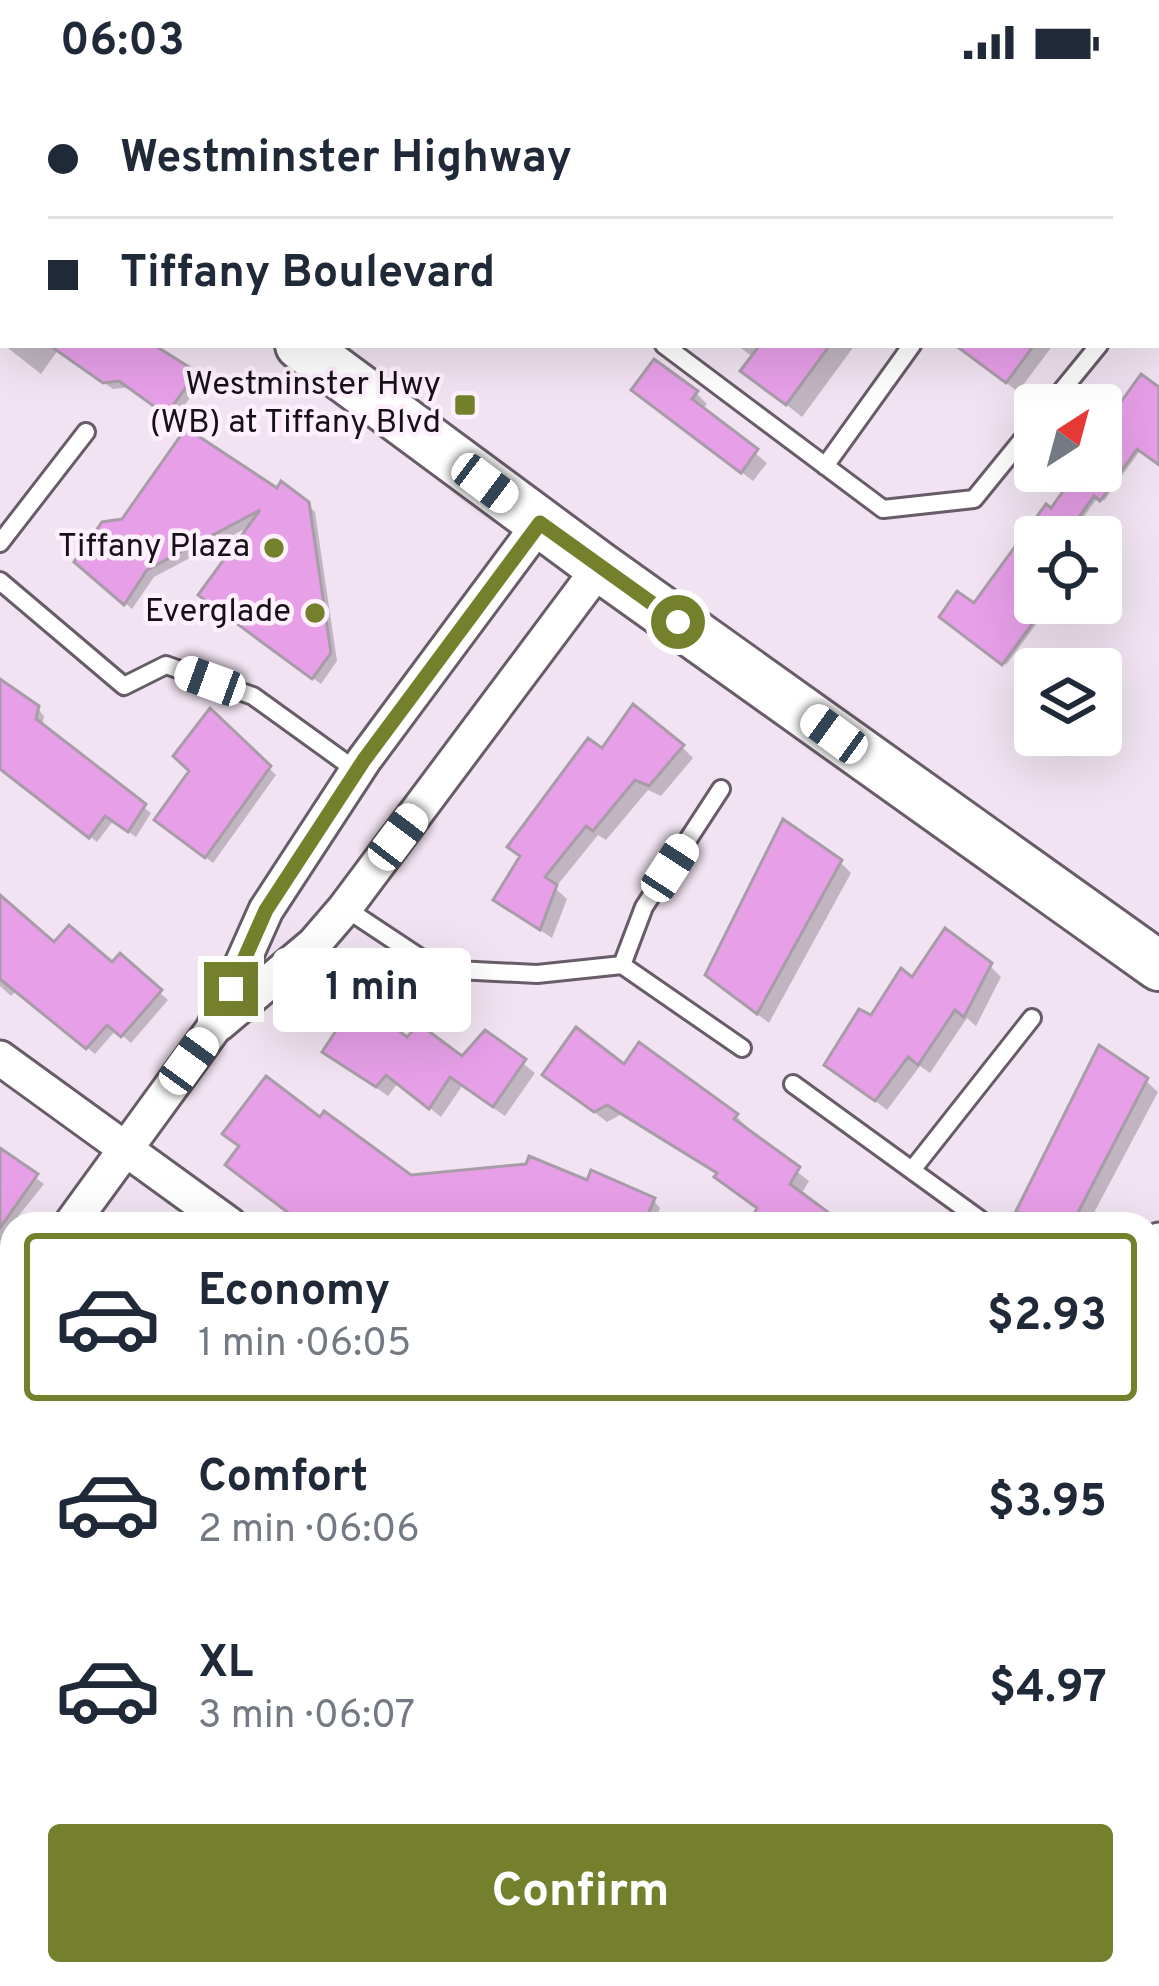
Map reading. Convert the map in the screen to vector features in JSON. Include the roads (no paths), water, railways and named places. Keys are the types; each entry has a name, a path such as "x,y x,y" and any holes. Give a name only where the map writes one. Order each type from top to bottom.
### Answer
{"main road":[{"path":"304,348 600,567 1159,966"}],"street":[{"path":"80,1212 213,1029 266,910 357,771 540,523"},
{"path":"213,1029 314,944 345,908 600,567"},
{"path":"0,1058 213,1212"}],"lane":[{"path":"668,348 884,509 974,500 1014,450"},
{"path":"825,466 910,348"},
{"path":"1067,384 1097,348"},
{"path":"0,543 86,432"},
{"path":"0,581 124,686 166,665 253,696 357,771"},
{"path":"622,965 644,907 721,789"},
{"path":"345,908 437,969 537,974 622,965 742,1048"},
{"path":"912,1170 1032,1018"},
{"path":"793,1084 970,1212"}],"place":[{"name":"Westminster Hwy (WB) at Tiffany Blvd","path":"465,405"},
{"name":"Tiffany Plaza","path":"274,548"},
{"name":"Everglade","path":"315,613"}]}
